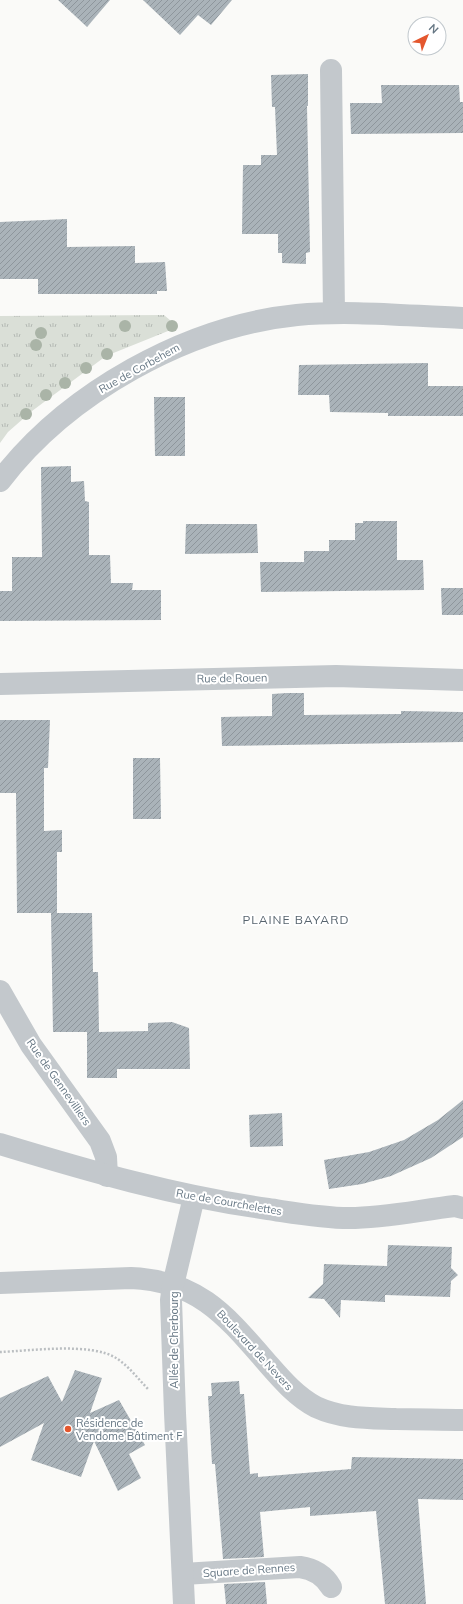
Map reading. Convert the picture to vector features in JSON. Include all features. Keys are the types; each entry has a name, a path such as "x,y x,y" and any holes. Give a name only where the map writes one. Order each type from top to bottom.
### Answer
{"street":[{"path":"331,70 334,313"},
{"name":"Rue de Corbehem","path":"0,481 31,446 61,419 94,394 154,358 187,342 226,329 295,315 334,313 463,318"},
{"name":"Rue de Rouen","path":"0,684 336,676 463,680"},
{"name":"Rue de Gennevilliers","path":"0,991 31,1045 100,1141 106,1157 106,1176"},
{"name":"Rue de Courchelettes","path":"0,1144 106,1176 194,1197 305,1215 371,1217 455,1206 463,1208"},
{"name":"Allée de Cherbourg","path":"184,1604 171,1322 173,1285 194,1197"},
{"name":"Boulevard de Nevers","path":"0,1283 131,1278 151,1279 173,1285 197,1295 218,1310 289,1387 306,1401 324,1410 355,1418 463,1420"},
{"name":"Square de Rennes","path":"183,1574 300,1567 311,1569 321,1574 331,1587"}],"path":[{"name":"Allée de Cherbourg","path":"0,1352 83,1349 106,1352 128,1367 165,1407 175,1413"}],"green space":[{"path":"164,315 178,327 106,356 32,411 8,432 0,443 0,316"}],"building":[{"path":"58,0 110,0 87,27"},
{"path":"143,0 232,0 211,25 198,15 180,35"},
{"path":"308,74 307,106 310,252 306,253 306,264 282,263 282,253 278,253 278,234 242,234 243,165 261,165 261,155 277,155 275,107 272,107 271,75"},
{"path":"381,85 459,85 460,102 463,102 463,133 351,134 350,103 382,103"},
{"path":"67,219 67,247 135,246 135,263 165,262 167,291 157,291 157,294 38,294 38,279 0,279 0,222"},
{"path":"428,363 428,386 463,386 463,416 388,416 388,413 330,412 329,395 298,395 299,365"},
{"path":"154,397 185,397 185,456 155,456"},
{"path":"71,466 71,482 84,481 85,501 89,502 89,555 110,555 111,583 133,583 132,590 161,590 161,620 0,621 0,591 12,591 12,557 42,557 41,467"},
{"path":"363,521 397,521 397,560 423,560 424,590 261,592 260,562 304,562 304,551 329,551 329,540 355,540 355,523 363,523"},
{"path":"186,524 257,524 258,553 185,554"},
{"path":"441,588 463,588 463,615 442,615"},
{"path":"304,693 304,715 401,714 401,711 463,712 463,742 222,746 221,717 272,716 272,694"},
{"path":"0,720 50,720 48,768 44,768 44,831 62,830 62,852 57,852 57,913 17,913 16,793 0,793"},
{"path":"133,758 160,758 161,819 133,819"},
{"path":"51,913 92,913 93,972 98,972 99,1032 148,1031 148,1023 172,1022 189,1028 190,1069 117,1069 117,1078 87,1078 87,1032 53,1032"},
{"path":"463,1100 463,1137 431,1158 391,1176 362,1184 329,1189 324,1160 369,1152 404,1140 438,1120"},
{"path":"282,1113 283,1146 250,1147 249,1115"},
{"path":"388,1245 452,1247 451,1268 458,1275 451,1281 450,1297 385,1295 385,1302 341,1300 340,1318 324,1299 308,1298 323,1284 324,1264 387,1266"},
{"name":"Résidence de Vendome Bâtiment F","path":"75,1370 102,1378 90,1413 119,1400 145,1445 129,1454 141,1478 118,1491 94,1441 81,1477 31,1460 44,1423 0,1447 0,1398 48,1376 62,1402"},
{"path":"239,1381 240,1394 244,1394 250,1474 258,1473 258,1477 351,1469 352,1457 463,1459 463,1500 418,1499 426,1604 385,1604 376,1511 310,1516 310,1507 260,1512 264,1557 223,1559 215,1464 212,1464 208,1396 212,1396 211,1383"},
{"path":"265,1582 267,1604 226,1604 224,1584"}],"place":[{"name":"Résidence de Vendome Bâtiment F","path":"68,1429"}],"district":[{"name":"PLAINE BAYARD","path":"296,920"}]}
